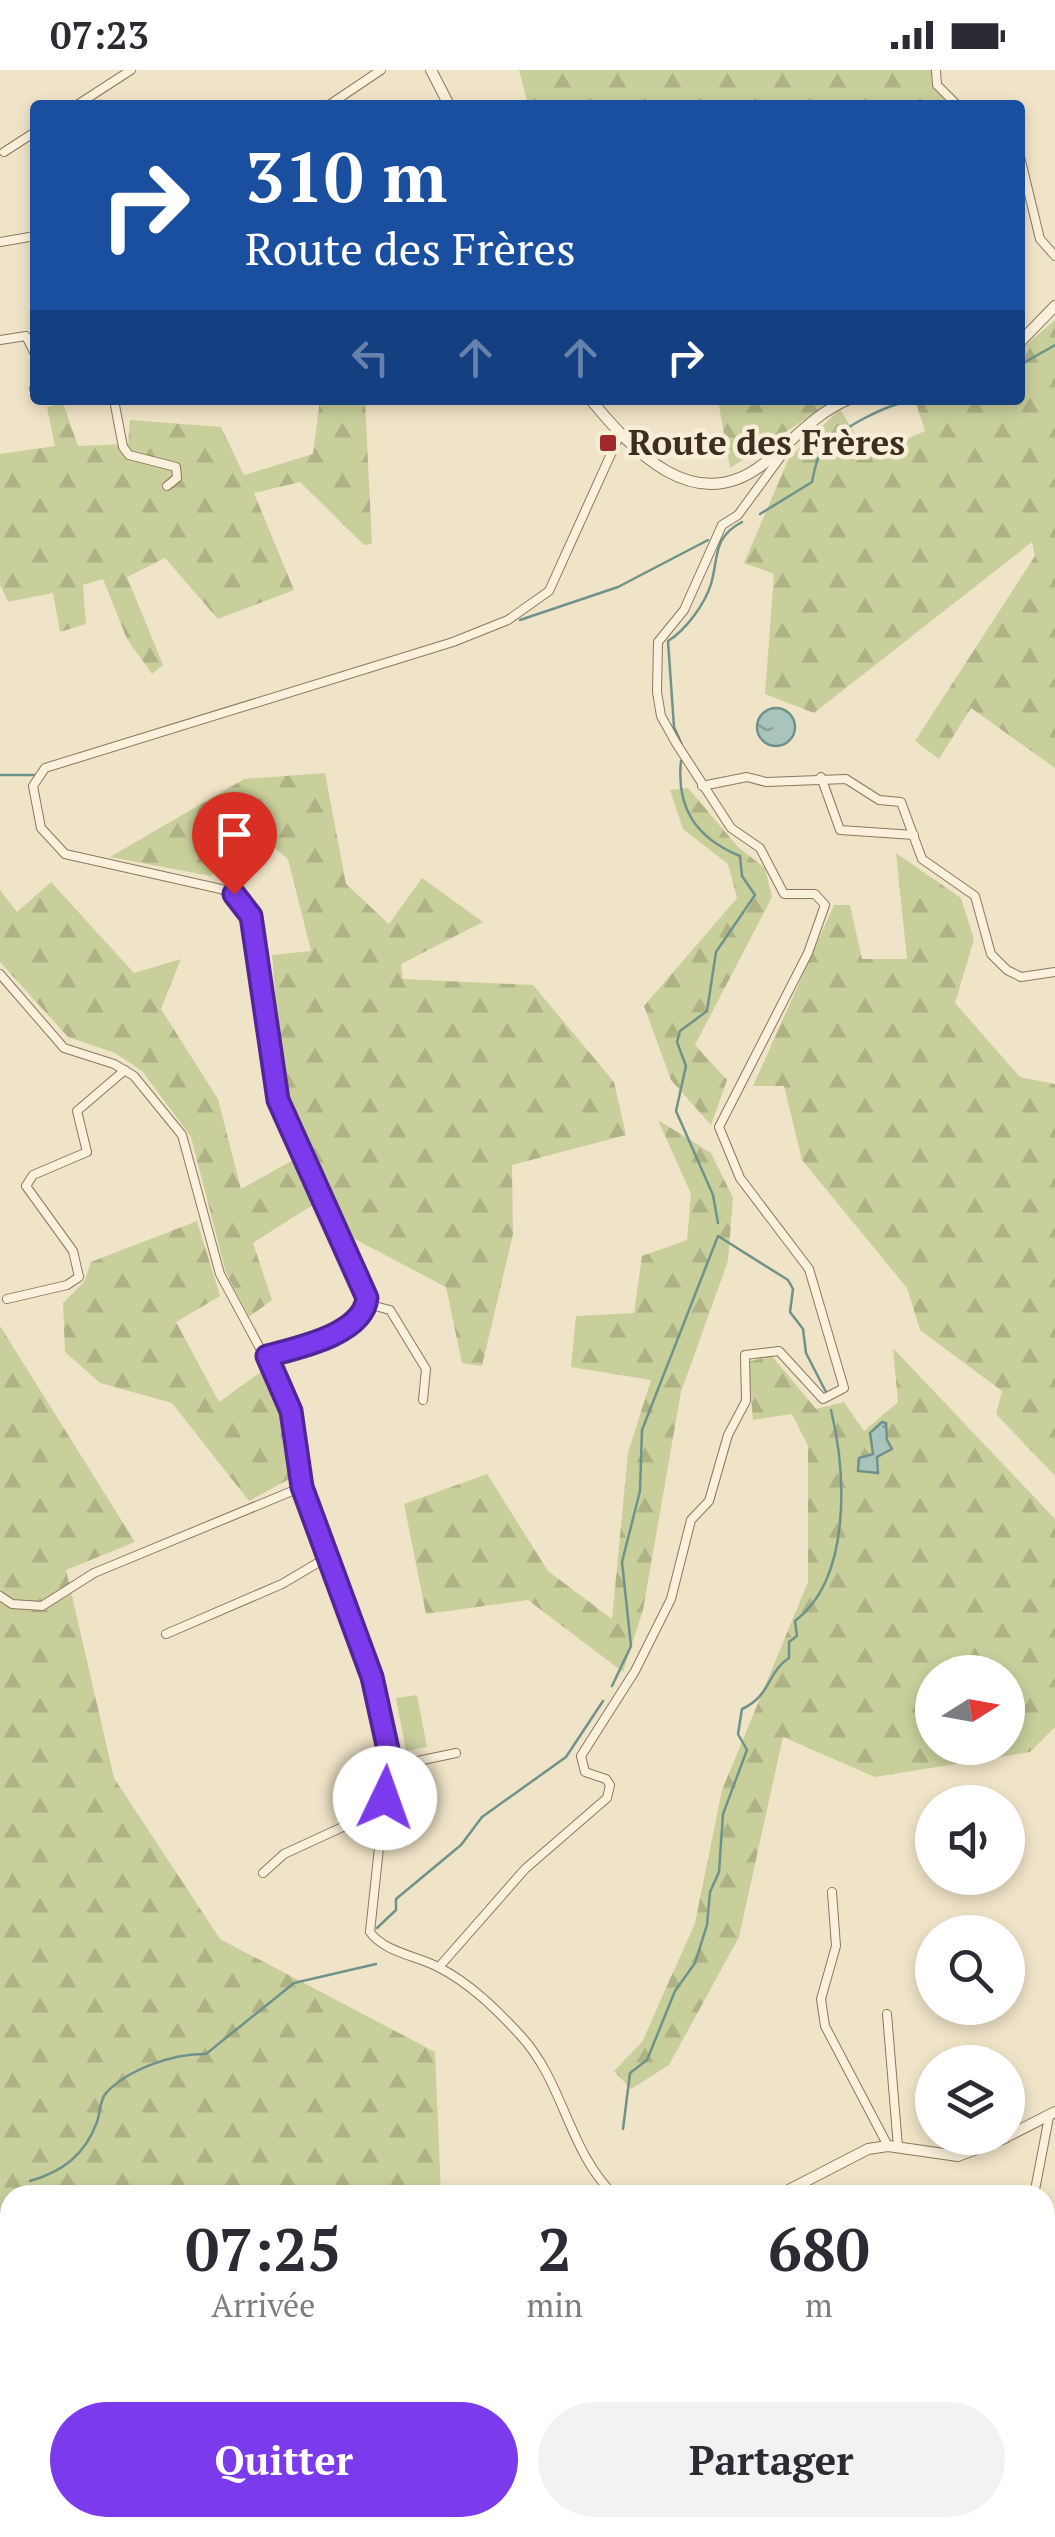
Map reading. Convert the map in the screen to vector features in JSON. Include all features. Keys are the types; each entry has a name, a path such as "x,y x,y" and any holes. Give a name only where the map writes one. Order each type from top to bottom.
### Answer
{"street":[{"path":"85,100 131,70"},
{"path":"337,100 381,70"},
{"path":"431,70 446,100"},
{"path":"936,70 938,85 952,100"},
{"path":"4,152 30,135"},
{"path":"1025,178 1040,239 1055,256"},
{"path":"0,242 30,237"},
{"path":"1025,337 1055,306"},
{"path":"0,340 26,336 30,344"},
{"path":"115,405 123,447 129,454 176,467 177,478 167,486"},
{"path":"595,405 649,461 680,480 720,485 758,468 834,405"},
{"path":"366,1304 278,1100 247,907 221,889 65,854 41,828 32,786 45,768 453,642 508,620 541,598 555,581 620,434"},
{"path":"439,1967 525,1869 606,1798 610,1785 606,1779 584,1772 581,1756 635,1671 671,1599 690,1520 708,1501 728,1435 746,1402 745,1355 760,1350 779,1351 823,1400 844,1388 810,1269 740,1178 720,1126 808,954 825,905 815,894 784,894 760,848 732,828 702,786 661,716 655,661 658,642 684,610 701,579 722,524 738,514 792,440"},
{"path":"702,786 748,777 766,782 846,779 879,800 901,802 922,860 975,896 991,954 1006,970 1022,977 1055,972"},
{"path":"821,777 840,830 915,835"},
{"path":"0,974 64,1048 125,1070 182,1135 220,1274 267,1356 291,1411 302,1487 372,1677 389,1766 369,1908 370,1932 381,1943 439,1967 492,2006 536,2054 584,2160 605,2185"},
{"path":"6,1299 68,1285 79,1277 73,1250 26,1186 33,1174 86,1152 77,1112 125,1070"},
{"path":"267,1356 307,1344 354,1322 366,1304"},
{"path":"366,1304 390,1310 424,1365 423,1400"},
{"path":"0,1596 12,1604 42,1606 94,1573 302,1487"},
{"path":"166,1634 282,1584 326,1558"},
{"path":"389,1766 456,1753"},
{"path":"263,1872 284,1854 347,1825 385,1798"},
{"path":"832,1892 836,1946 821,1999 825,2026 893,2146"},
{"path":"887,2014 893,2146"},
{"path":"1025,2128 1052,2114"},
{"path":"1036,2185 1052,2114"},
{"path":"797,2185 854,2154 893,2146 915,2149"}],"green space":[{"path":"519,70 933,70 931,78 944,100 527,100"},
{"path":"1055,320 1055,768 971,708 939,759 915,741 1035,556 1032,542 814,713 765,694 774,574 744,563 789,458 840,409 868,456 925,431 917,405 1025,405 1025,346"},
{"path":"64,405 78,446 128,444 130,420 221,427 244,475 313,454 319,405 365,405 372,544 364,545 300,482 254,493 294,590 218,619 165,558 127,577 163,665 152,674 127,639 103,579 83,585 86,624 60,632 53,593 8,602 0,585 0,454 55,446 47,407"},
{"path":"719,405 827,405 730,468"},
{"path":"325,773 346,884 389,924 422,878 483,922 401,964 403,979 533,985 614,1082 626,1135 512,1165 513,1234 482,1366 462,1363 446,1287 345,1234 284,1095 272,955 311,951 288,859 256,833 211,876 110,857 244,779"},
{"path":"688,788 738,847 765,868 772,897 695,1045 727,1080 711,1125 671,1080 644,1006 737,898 728,864 683,829 670,790"},
{"path":"896,853 961,898 974,939 955,1003 1020,1077 1055,1084 1055,1476 996,1414 1002,1391 920,1330 907,1288 802,1160 784,1086 753,1086 834,905 850,905 862,959 907,959"},
{"path":"51,882 134,973 181,959 161,1009 218,1099 241,1189 295,1159 314,1204 253,1243 272,1300 249,1317 226,1273 191,1137 142,1071 115,1053 68,1037 0,962 0,890 17,912"},
{"path":"658,1120 711,1153 733,1198 728,1261 681,1392 643,1610 623,1672 528,1600 426,1614 404,1504 487,1474 548,1571 612,1619 628,1453 651,1380 571,1367 576,1316 634,1313 642,1256 687,1240 691,1194"},
{"path":"197,1221 220,1296 176,1322 219,1402 261,1372 283,1408 291,1478 249,1501 172,1403 100,1383 65,1352 63,1303 84,1282 91,1262"},
{"path":"0,1326 135,1542 66,1570 114,1778 220,1939 435,2052 441,2185 0,2185"},
{"path":"893,1348 1055,1519 1055,1727 1025,1753 1025,1655 915,1655 915,1765 949,1765 875,1777 783,1737 739,1937 669,2065 631,2089 614,2071 642,2042 695,1923 722,1790 808,1582 808,1446 792,1414 753,1420 748,1362 771,1355 816,1409 844,1402 864,1431 898,1402"},
{"path":"417,1695 427,1747 406,1751 396,1698"}],"water":[{"path":"776,708 790,713 795,727 790,741 776,746 762,741 757,727 762,713"},
{"path":"886,1423 892,1449 877,1457 878,1473 858,1471 859,1458 873,1454 870,1433"}],"waterway":[{"path":"1025,362 1055,345"},
{"path":"760,514 812,482 820,454 839,434 896,405"},
{"path":"682,745 674,727 668,641 699,608 711,584 721,542 742,522"},
{"path":"520,620 618,587 708,540"},
{"path":"681,761 682,793 692,819 712,840 740,856 742,876 755,895 716,952 707,1011 680,1031 677,1042 686,1066 676,1111 713,1195 718,1223"},
{"path":"0,775 34,775"},
{"path":"612,1686 631,1646 622,1562 640,1491 642,1430 718,1236 788,1280 793,1289 790,1312 803,1329 806,1353 827,1394"},
{"path":"623,2129 630,2073 647,2060 675,1991 695,1963 707,1925 710,1892 719,1872 723,1814 747,1750 738,1734 742,1709 758,1698 789,1658 789,1642 797,1636 795,1621 814,1602 827,1579 835,1552 841,1493 831,1410"},
{"path":"377,1928 396,1910 396,1899 461,1845 482,1817 566,1757 603,1701"},
{"path":"30,2181 52,2173 79,2153 92,2134 104,2096 115,2084 167,2060 206,2054 294,1983 376,1964"}],"place":[{"name":"Route des Frères","path":"608,443"}],"route":[{"path":"234,894 251,916 278,1100 325,1212 367,1298 365,1309 354,1322 307,1344 267,1356 291,1411 302,1487 372,1677 389,1754 385,1798"}]}
